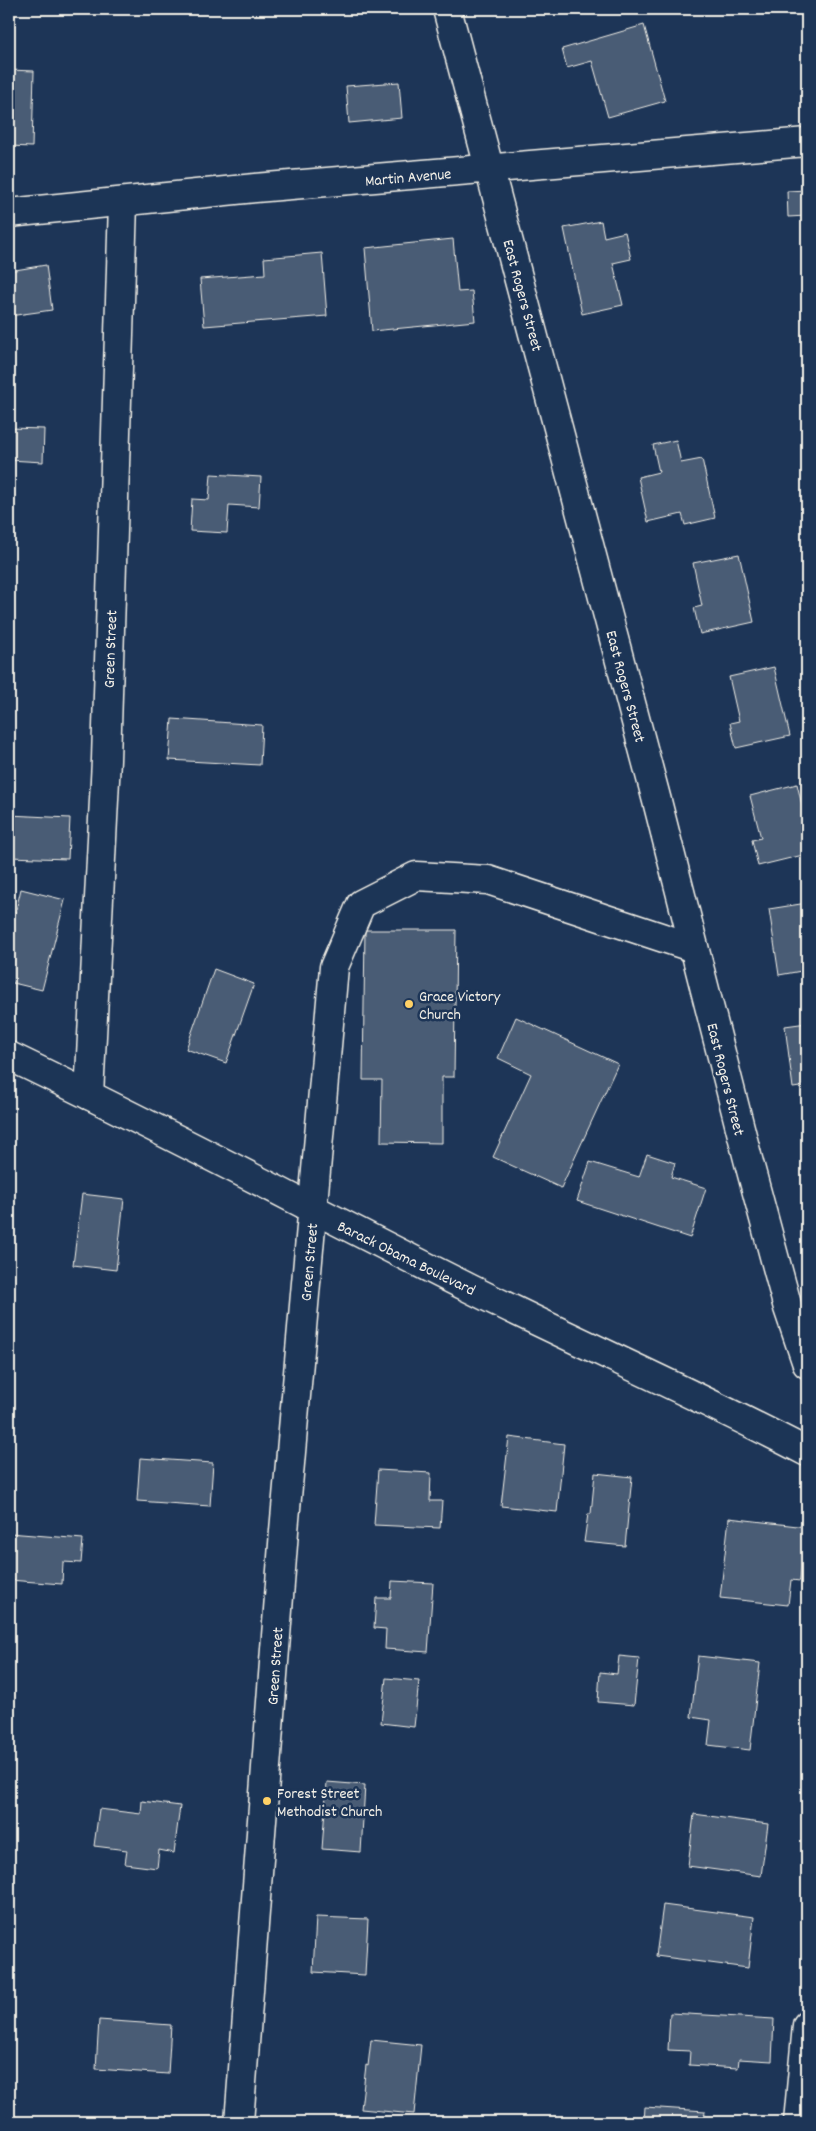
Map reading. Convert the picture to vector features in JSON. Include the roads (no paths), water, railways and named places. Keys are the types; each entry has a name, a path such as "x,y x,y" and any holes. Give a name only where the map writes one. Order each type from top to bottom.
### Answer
{"street":[{"name":"East Rogers Street","path":"448,9 761,1209 788,1308 807,1364"},
{"name":"Martin Avenue","path":"9,213 123,203 255,188 491,170 807,142"},
{"name":"Green Street","path":"89,1094 106,760 123,203"},
{"name":"Green Street","path":"239,2122 284,1531 334,967 362,904 416,876 488,880 694,948"},
{"name":"Barack Obama Boulevard","path":"9,1056 89,1094 216,1158 313,1210 472,1289 733,1413 807,1452"},
{"path":"798,2122 807,2025"}],"place":[{"name":"Grace Victory Church","path":"409,1004"},
{"name":"Forest Street Methodist Church","path":"267,1801"}]}
